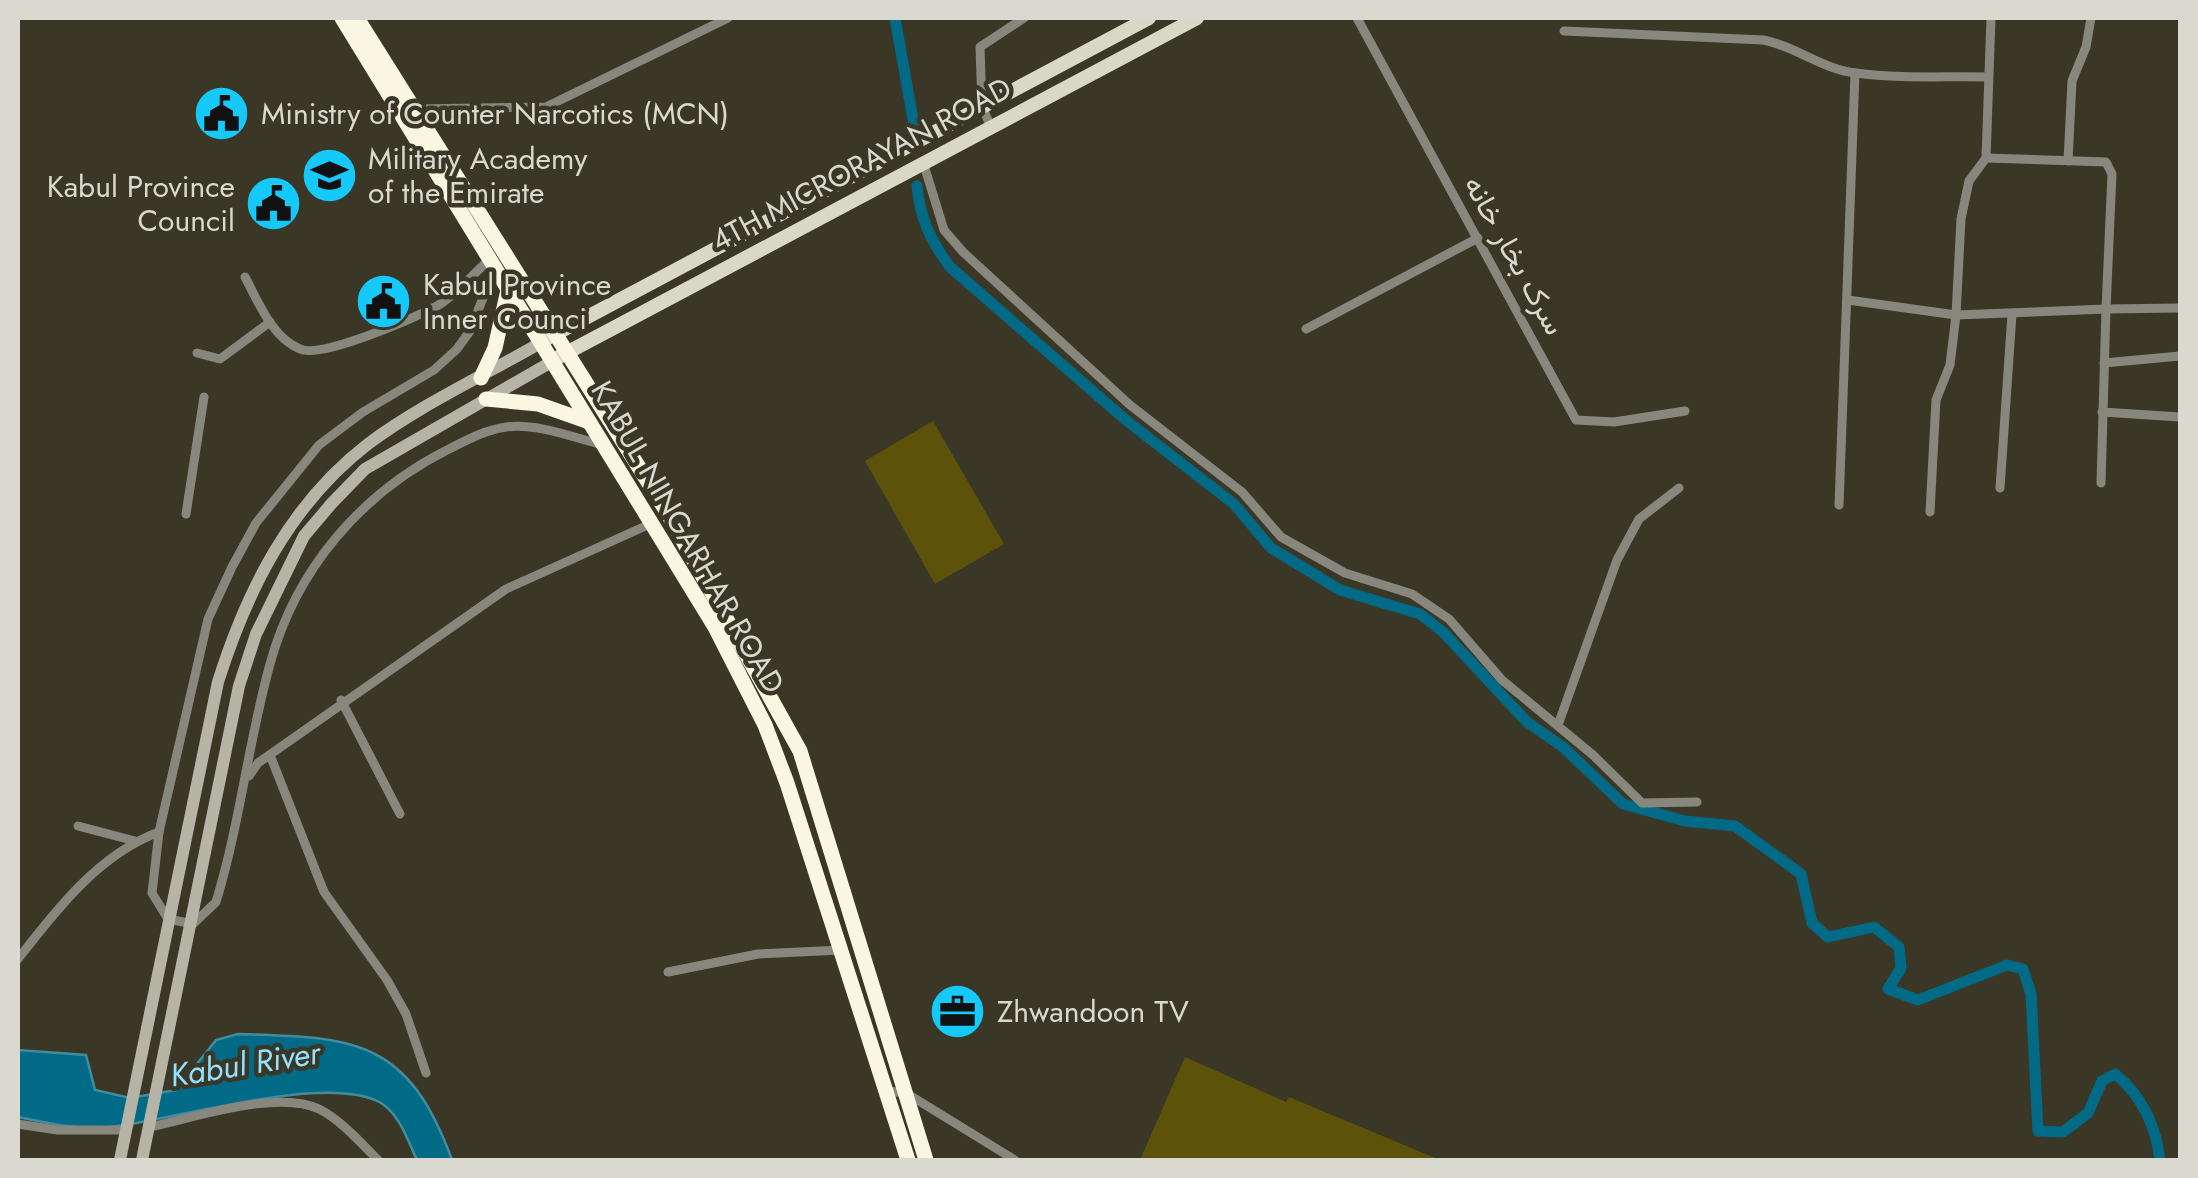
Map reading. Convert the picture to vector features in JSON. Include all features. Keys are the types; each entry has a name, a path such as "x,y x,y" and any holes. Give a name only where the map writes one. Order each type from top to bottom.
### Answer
{"highway":[{"name":"KABUL NINGARHAR ROAD","path":"342,18 715,628 765,725 908,1160"},
{"path":"357,18 556,331"},
{"path":"481,378 495,348 508,290"},
{"name":"KABUL NINGARHAR ROAD","path":"556,331 744,645 800,751 926,1160"},
{"path":"486,399 538,404 590,422"}],"main road":[{"name":"4TH MICRORAYAN ROAD","path":"542,342 556,331 1149,18"},
{"name":"4TH MICRORAYAN ROAD","path":"553,361 1197,18"},
{"path":"120,1160 218,682 237,622 281,537 327,480 370,442 542,342"},
{"path":"142,1160 240,686 256,634 304,536 365,469 553,361"}],"street":[{"path":"414,110 546,108 728,18"},
{"path":"990,125 982,106 980,47 1024,18"},
{"name":"سرک بخار خانه","path":"1356,18 1576,420 1614,422 1685,411"},
{"path":"1612,33 1614,18"},
{"path":"1930,512 1936,400 1950,365 1956,316 1960,218 1970,180 1986,158 1991,18"},
{"path":"2068,161 2072,81 2086,48 2090,18"},
{"path":"1564,31 1763,40 1788,44 1811,61 1855,73 1988,77"},
{"path":"1838,505 1855,73"},
{"path":"1986,158 2106,162 2112,166 2101,482"},
{"path":"923,162 944,230 1130,405 1242,492 1282,537 1345,573 1412,594 1433,606 1476,645 1515,692 1558,724 1642,803 1697,802"},
{"path":"1306,329 1478,238"},
{"path":"245,276 270,322 302,351 326,351 436,306 492,264"},
{"path":"492,264 470,331 457,349 434,370 340,427 256,523 208,619 159,832 152,893 168,918 193,924 216,902 269,665 289,609 340,531 407,470 481,433 508,426 603,444"},
{"path":"1848,300 1956,316 2180,308"},
{"path":"2000,488 2012,314"},
{"path":"197,354 220,359 270,322"},
{"path":"2104,363 2180,356"},
{"path":"186,514 204,398"},
{"path":"2102,412 2180,416"},
{"path":"1558,724 1617,560 1640,519 1679,488"},
{"path":"245,783 270,755 342,700 506,589 650,524"},
{"path":"342,700 400,814"},
{"path":"270,755 324,892 396,997 426,1073"},
{"path":"78,826 135,841"},
{"path":"18,960 54,913 135,841 159,832"},
{"path":"668,972 758,954 842,950"},
{"path":"887,1091 906,1093 1015,1160"},
{"path":"150,1126 240,1107 282,1103 317,1107 378,1160"},
{"path":"18,1124 57,1130 126,1128"}],"shaded area":[{"path":"933,421 1004,544 935,584 865,461"},
{"path":"1185,1057 1286,1102 1289,1097 1440,1160 1140,1160"}],"water":[{"name":"Kabul River","path":"238,1034 315,1038 373,1053 396,1068 417,1090 452,1160 417,1160 388,1108 356,1095 287,1095 97,1128 18,1117 18,1050 86,1055 95,1090 130,1098 176,1090 216,1040"}],"waterway":[{"path":"895,18 914,125"},
{"path":"917,186 928,229 950,267 1127,421 1234,504 1271,548 1340,590 1420,614 1443,632 1527,722 1563,747 1623,804 1685,821 1735,826 1801,874 1812,923 1828,937 1874,927 1899,947 1901,968 1888,989 1918,1000 2007,965 2023,969 2031,994 2038,1131 2063,1132 2088,1113 2102,1081 2115,1074 2146,1112 2160,1160"}],"place":[{"name":"Ministry of Counter Narcotics (MCN)","path":"222,113"},
{"name":"Military Academy of the Emirate","path":"329,175"},
{"name":"Kabul Province Council","path":"274,203"},
{"name":"Kabul Province Inner Counci","path":"384,301"},
{"name":"Zhwandoon TV","path":"958,1011"}]}
